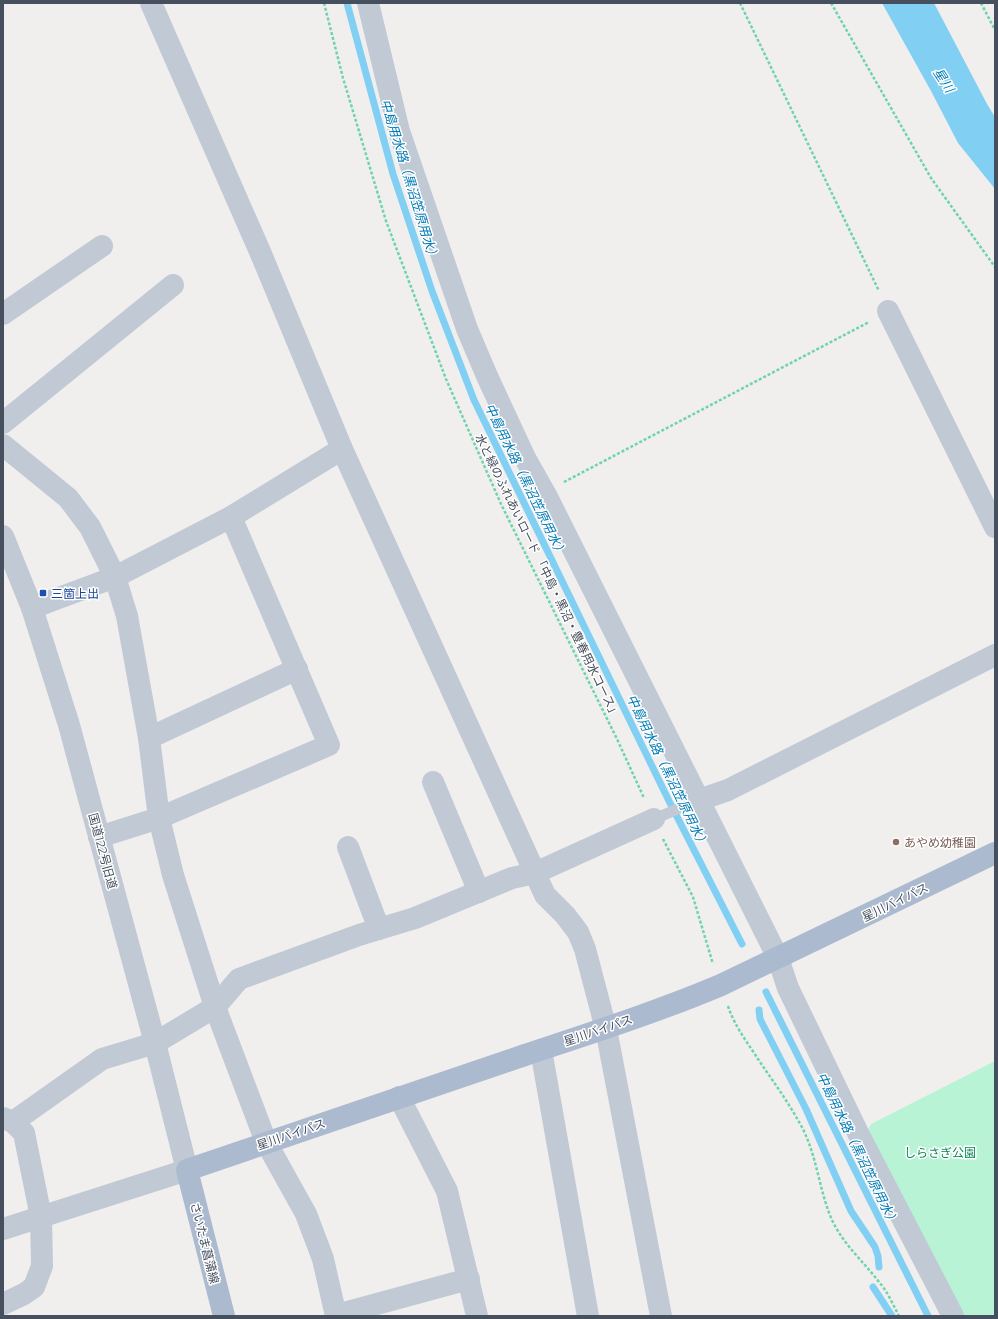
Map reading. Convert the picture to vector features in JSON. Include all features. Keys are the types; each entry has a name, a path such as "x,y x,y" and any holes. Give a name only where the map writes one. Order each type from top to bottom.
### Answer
{"main road":[{"name":"星川バイパス","path":"187,1170 266,1142 606,1029 696,996 995,854"},
{"name":"さいたま菖蒲線","path":"187,1170 224,1316"}],"street":[{"path":"150,3 261,254 342,449 545,895 578,932 585,949 606,1029 661,1316"},
{"path":"368,3 399,131 467,329 487,376 522,451 545,492 693,802 778,958 788,988 855,1126 953,1316"},
{"path":"3,314 102,246"},
{"path":"3,423 173,285"},
{"path":"888,311 995,527"},
{"path":"3,445 68,498 90,527 115,577 127,616 149,738 159,818 173,875 215,1007 266,1142 306,1214 323,1259 336,1315 469,1279"},
{"path":"32,608 115,577 231,517 342,449"},
{"path":"99,836 159,818 329,745 231,517"},
{"name":"国道122号旧道","path":"3,536 8,563 32,608 69,725 155,1043 187,1170"},
{"path":"693,802 728,790 995,655"},
{"path":"149,738 297,669"},
{"path":"433,782 479,892"},
{"path":"3,1304 24,1294 34,1287 42,1266 41,1217 24,1134 8,1120 102,1059 155,1043 215,1007 239,979 379,929 415,918 512,878 535,873 656,818"},
{"path":"348,847 379,929"},
{"path":"541,1050 588,1316"},
{"path":"400,1097 447,1191 478,1316"},
{"path":"3,1230 187,1170"}],"lane":[{"path":"656,818 693,802"}],"path":[{"name":"水と緑のふれあいロード 「中島・黒沼・豊春用水コース」","path":"324,3 343,78 386,221 446,379 501,504 656,818 693,897 715,968"},
{"path":"545,492 888,311 740,3"},
{"path":"831,3 932,178 995,267"},
{"path":"981,3 995,30"},
{"path":"728,1003 734,1020 744,1037 800,1124 815,1161 825,1201 840,1236 879,1282 900,1316"}],"green space":[{"name":"しらさぎ公園","path":"995,1061 995,1316 962,1316 868,1130 871,1124"}],"water":[{"name":"星川","path":"882,3 934,3 995,117 995,189 958,143"}],"waterway":[{"name":"中島用水路（黒沼笠原用水）","path":"347,3 393,174 432,291 474,400 669,801 742,944"},
{"name":"中島用水路（黒沼笠原用水）","path":"766,992 928,1316"},
{"path":"759,1010 760,1019 806,1109 851,1211 875,1247 879,1267"},
{"path":"873,1287 892,1316"}],"place":[{"name":"三箇上出","path":"43,593"},
{"name":"あやめ幼稚園","path":"896,842"}]}
